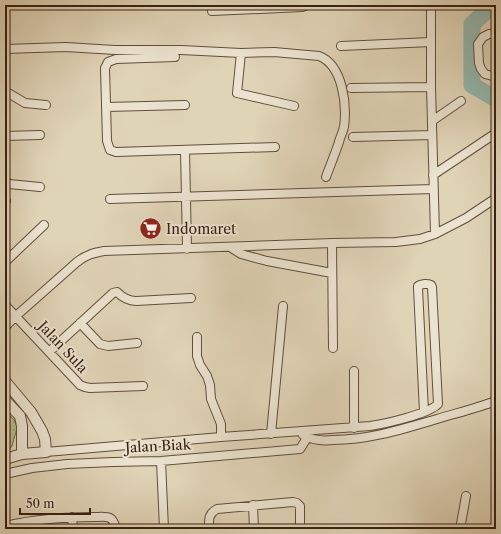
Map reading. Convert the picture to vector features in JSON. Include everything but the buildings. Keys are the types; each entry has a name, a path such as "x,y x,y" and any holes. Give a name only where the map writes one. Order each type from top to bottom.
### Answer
{"street":[{"path":"212,11 302,7 307,5"},
{"path":"431,5 431,87 435,234"},
{"path":"492,34 482,37 478,44 479,63 485,74 496,77"},
{"path":"341,46 431,42"},
{"path":"5,49 66,47 115,50 274,52 319,56 325,58 331,64 339,79 345,105 344,128 326,177"},
{"path":"241,52 237,93 294,106"},
{"path":"176,58 116,59 108,62 105,68 107,141 110,150 116,152 275,147"},
{"path":"351,88 431,87"},
{"path":"5,92 25,103 46,105"},
{"path":"432,121 461,101"},
{"path":"106,107 185,105"},
{"path":"433,175 496,134"},
{"path":"5,136 40,135"},
{"path":"353,137 432,135"},
{"path":"185,150 187,249"},
{"path":"5,180 9,184 40,186"},
{"path":"110,199 433,190"},
{"path":"5,326 77,262 85,256 94,253 332,243 396,242 420,239 435,234 466,218 496,198"},
{"path":"5,262 44,225"},
{"path":"332,243 333,348"},
{"path":"230,247 241,254 267,261 332,273"},
{"path":"421,346 435,345 430,284 418,286 424,412"},
{"path":"49,352 112,293 117,292 129,301 191,298"},
{"name":"Jalan Sula","path":"5,305 80,385 85,387 143,386"},
{"path":"270,434 283,306"},
{"path":"80,322 100,344 108,346 137,343"},
{"path":"197,337 197,356 210,385 211,399 220,424 221,437"},
{"name":"Jalan Biak","path":"5,459 22,454 221,437 354,428 385,424 424,412 438,404 435,345"},
{"path":"354,371 354,428"},
{"path":"5,381 31,412 42,431 45,439 46,452"},
{"path":"5,400 20,416 22,426 22,454"},
{"path":"298,432 307,438 326,440 373,437 496,401"},
{"name":"Jalan Biak","path":"5,474 32,468 67,464 161,461 300,449 307,438"},
{"path":"161,461 164,529"},
{"path":"460,529 466,496"},
{"path":"209,529 209,518 212,512 217,508 293,502 300,506 300,529"},
{"path":"253,505 254,529"},
{"path":"72,517 73,529"},
{"path":"5,526 26,525 72,517 106,517 110,518 116,529"}],"green space":[{"path":"5,410 15,421 17,428 12,446 5,452"}],"waterway":[{"path":"493,5 472,24 472,85 496,99"}],"place":[{"name":"Indomaret","path":"150,229"}]}
